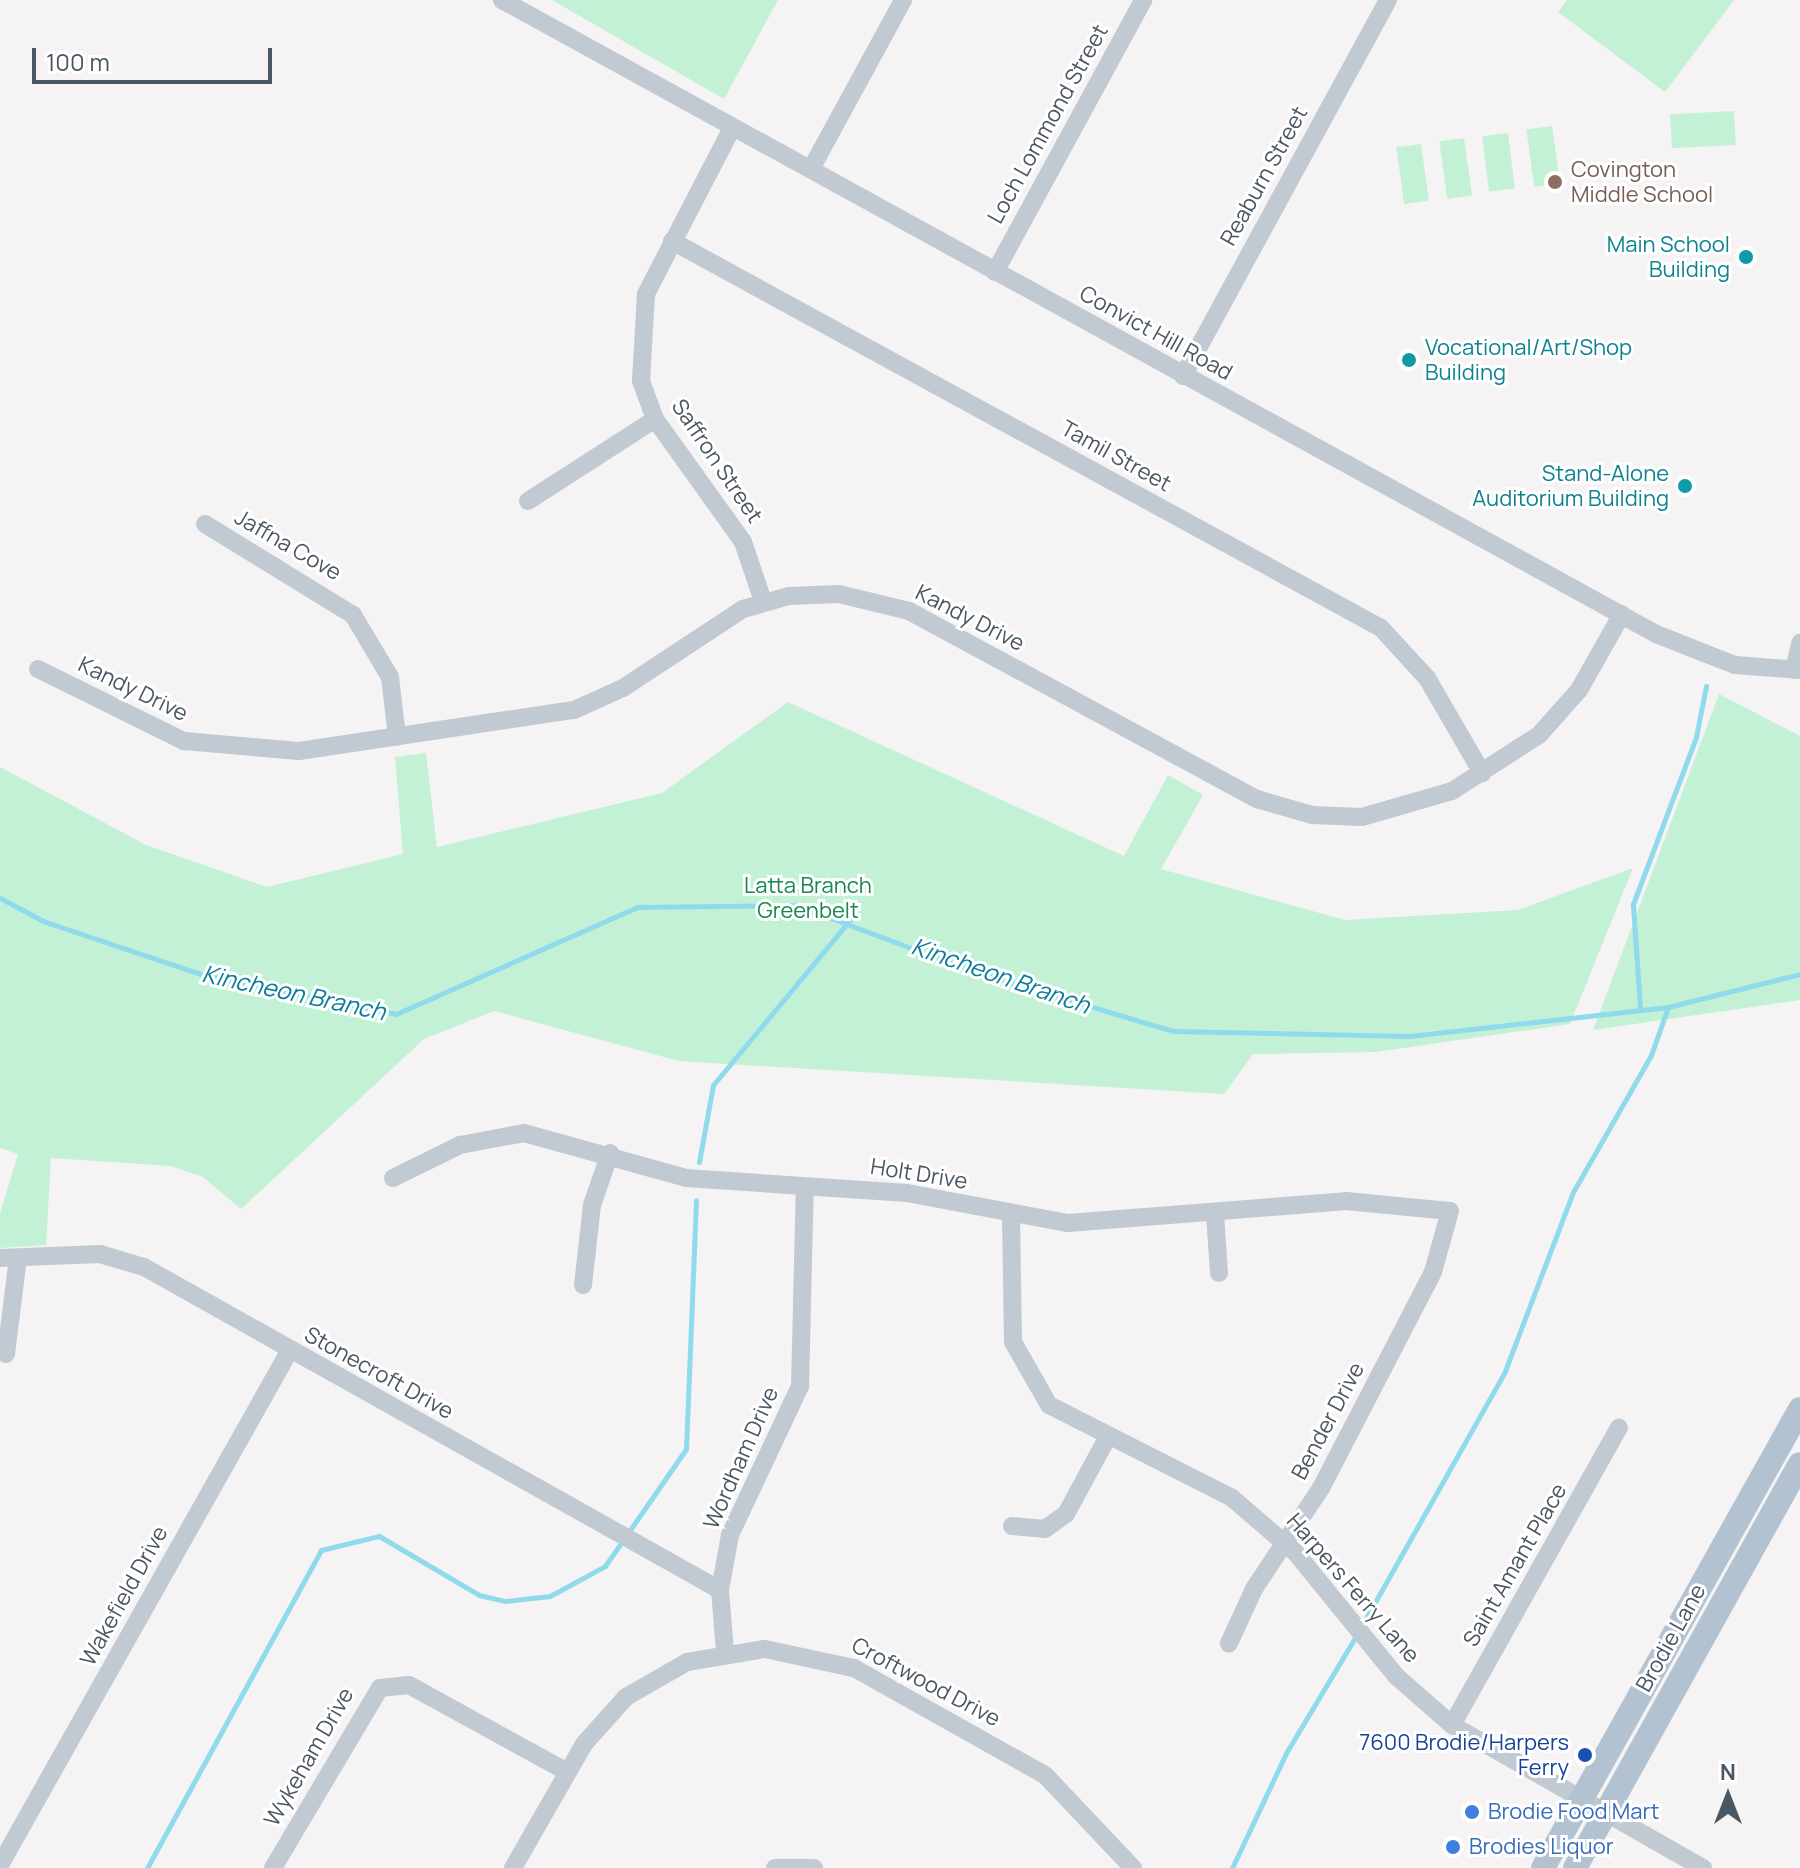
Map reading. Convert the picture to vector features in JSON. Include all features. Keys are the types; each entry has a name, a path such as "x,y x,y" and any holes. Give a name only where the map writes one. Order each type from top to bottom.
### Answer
{"main road":[{"name":"Brodie Lane","path":"1543,1868 1800,1409"},
{"name":"Brodie Lane","path":"1575,1868 1800,1464"}],"street":[{"name":"Convict Hill Road","path":"502,0 1622,614 1714,659 1797,670"},
{"path":"811,169 903,0"},
{"name":"Loch Lommond Street","path":"995,272 1143,0"},
{"name":"Reaburn Street","path":"1183,376 1388,0"},
{"name":"Saffron Street","path":"732,128 646,294 638,334 641,381 655,419 743,542 763,601"},
{"name":"Tamil Street","path":"672,241 1381,628 1427,678 1482,773"},
{"path":"528,501 655,419"},
{"name":"Jaffna Cove","path":"205,524 353,615 376,642 390,677 397,737"},
{"name":"Kandy Drive","path":"38,669 144,726 219,748 299,751 574,710 763,601 839,594 909,611 1222,783 1312,815 1386,814 1482,773 1557,716 1622,614"},
{"path":"1797,670 1800,643"},
{"name":"Holt Drive","path":"393,1178 492,1136 524,1133 610,1153 686,1178 907,1193 1011,1215 1099,1225 1346,1201 1450,1211"},
{"path":"583,1285 592,1205 610,1153"},
{"name":"Wordham Drive","path":"725,1651 720,1590 730,1535 800,1386 805,1188"},
{"name":"Bender Drive","path":"1229,1643 1284,1542 1321,1488 1433,1272 1450,1211"},
{"path":"1215,1214 1219,1273"},
{"name":"Harpers Ferry Lane","path":"1011,1215 1008,1312 1019,1361 1049,1405 1106,1440 1232,1498 1284,1542 1374,1651 1452,1725 1703,1868"},
{"path":"6,1354 9,1258"},
{"name":"Stonecroft Drive","path":"9,1258 122,1258 720,1590"},
{"name":"Wakefield Drive","path":"0,1865 290,1350"},
{"name":"Saint Amant Place","path":"1452,1725 1619,1428"},
{"path":"1012,1526 1045,1529 1066,1514 1106,1440"},
{"name":"Croftwood Drive","path":"513,1868 567,1772 626,1697 687,1662 725,1651 796,1652 854,1668 1045,1775 1128,1866"},
{"name":"Wykeham Drive","path":"273,1868 380,1688 409,1685 567,1772"},
{"path":"775,1868 814,1868"}],"green space":[{"path":"552,0 778,0 724,99"},
{"path":"1567,0 1734,0 1665,92 1558,12"},
{"path":"1734,111 1736,145 1672,148 1670,114"},
{"path":"1552,126 1560,183 1534,187 1526,130"},
{"path":"1508,133 1515,189 1489,192 1482,136"},
{"path":"1464,138 1472,195 1447,199 1439,141"},
{"path":"1421,144 1429,200 1404,204 1396,147"},
{"path":"1719,694 1800,736 1800,1000 1593,1030"},
{"name":"Latta Branch Greenbelt","path":"788,702 1124,856 1168,775 1203,795 1161,869 1345,920 1518,910 1633,868 1570,1024 1376,1052 1253,1054 1224,1094 679,1061 494,1011 424,1039 241,1209 203,1177 171,1166 51,1158 46,1245 0,1248 0,1214 18,1154 0,1148 0,767 146,845 267,887 403,854 395,757 426,753 437,847 662,793"}],"waterway":[{"path":"1640,1008 1633,904 1696,737 1706,686"},
{"name":"Kincheon Branch","path":"0,898 43,921 203,975 396,1014 637,907 796,905 981,974 1173,1031 1410,1036 1668,1007 1800,974"},
{"path":"699,1162 713,1085 850,920"},
{"path":"1361,1627 1505,1371 1573,1192 1651,1055 1668,1007"},
{"path":"147,1868 321,1550 379,1536 479,1595 505,1601 550,1596 605,1566 686,1449 696,1200"},
{"path":"1232,1868 1286,1753 1356,1636"}],"place":[{"name":"Covington Middle School","path":"1555,182"},
{"name":"Main School Building","path":"1746,257"},
{"name":"Vocational/Art/Shop Building","path":"1409,360"},
{"name":"Stand-Alone Auditorium Building","path":"1685,486"},
{"name":"7600 Brodie/Harpers Ferry","path":"1585,1755"},
{"name":"Brodie Food Mart","path":"1472,1812"},
{"name":"Brodies Liquor","path":"1453,1847"}]}
